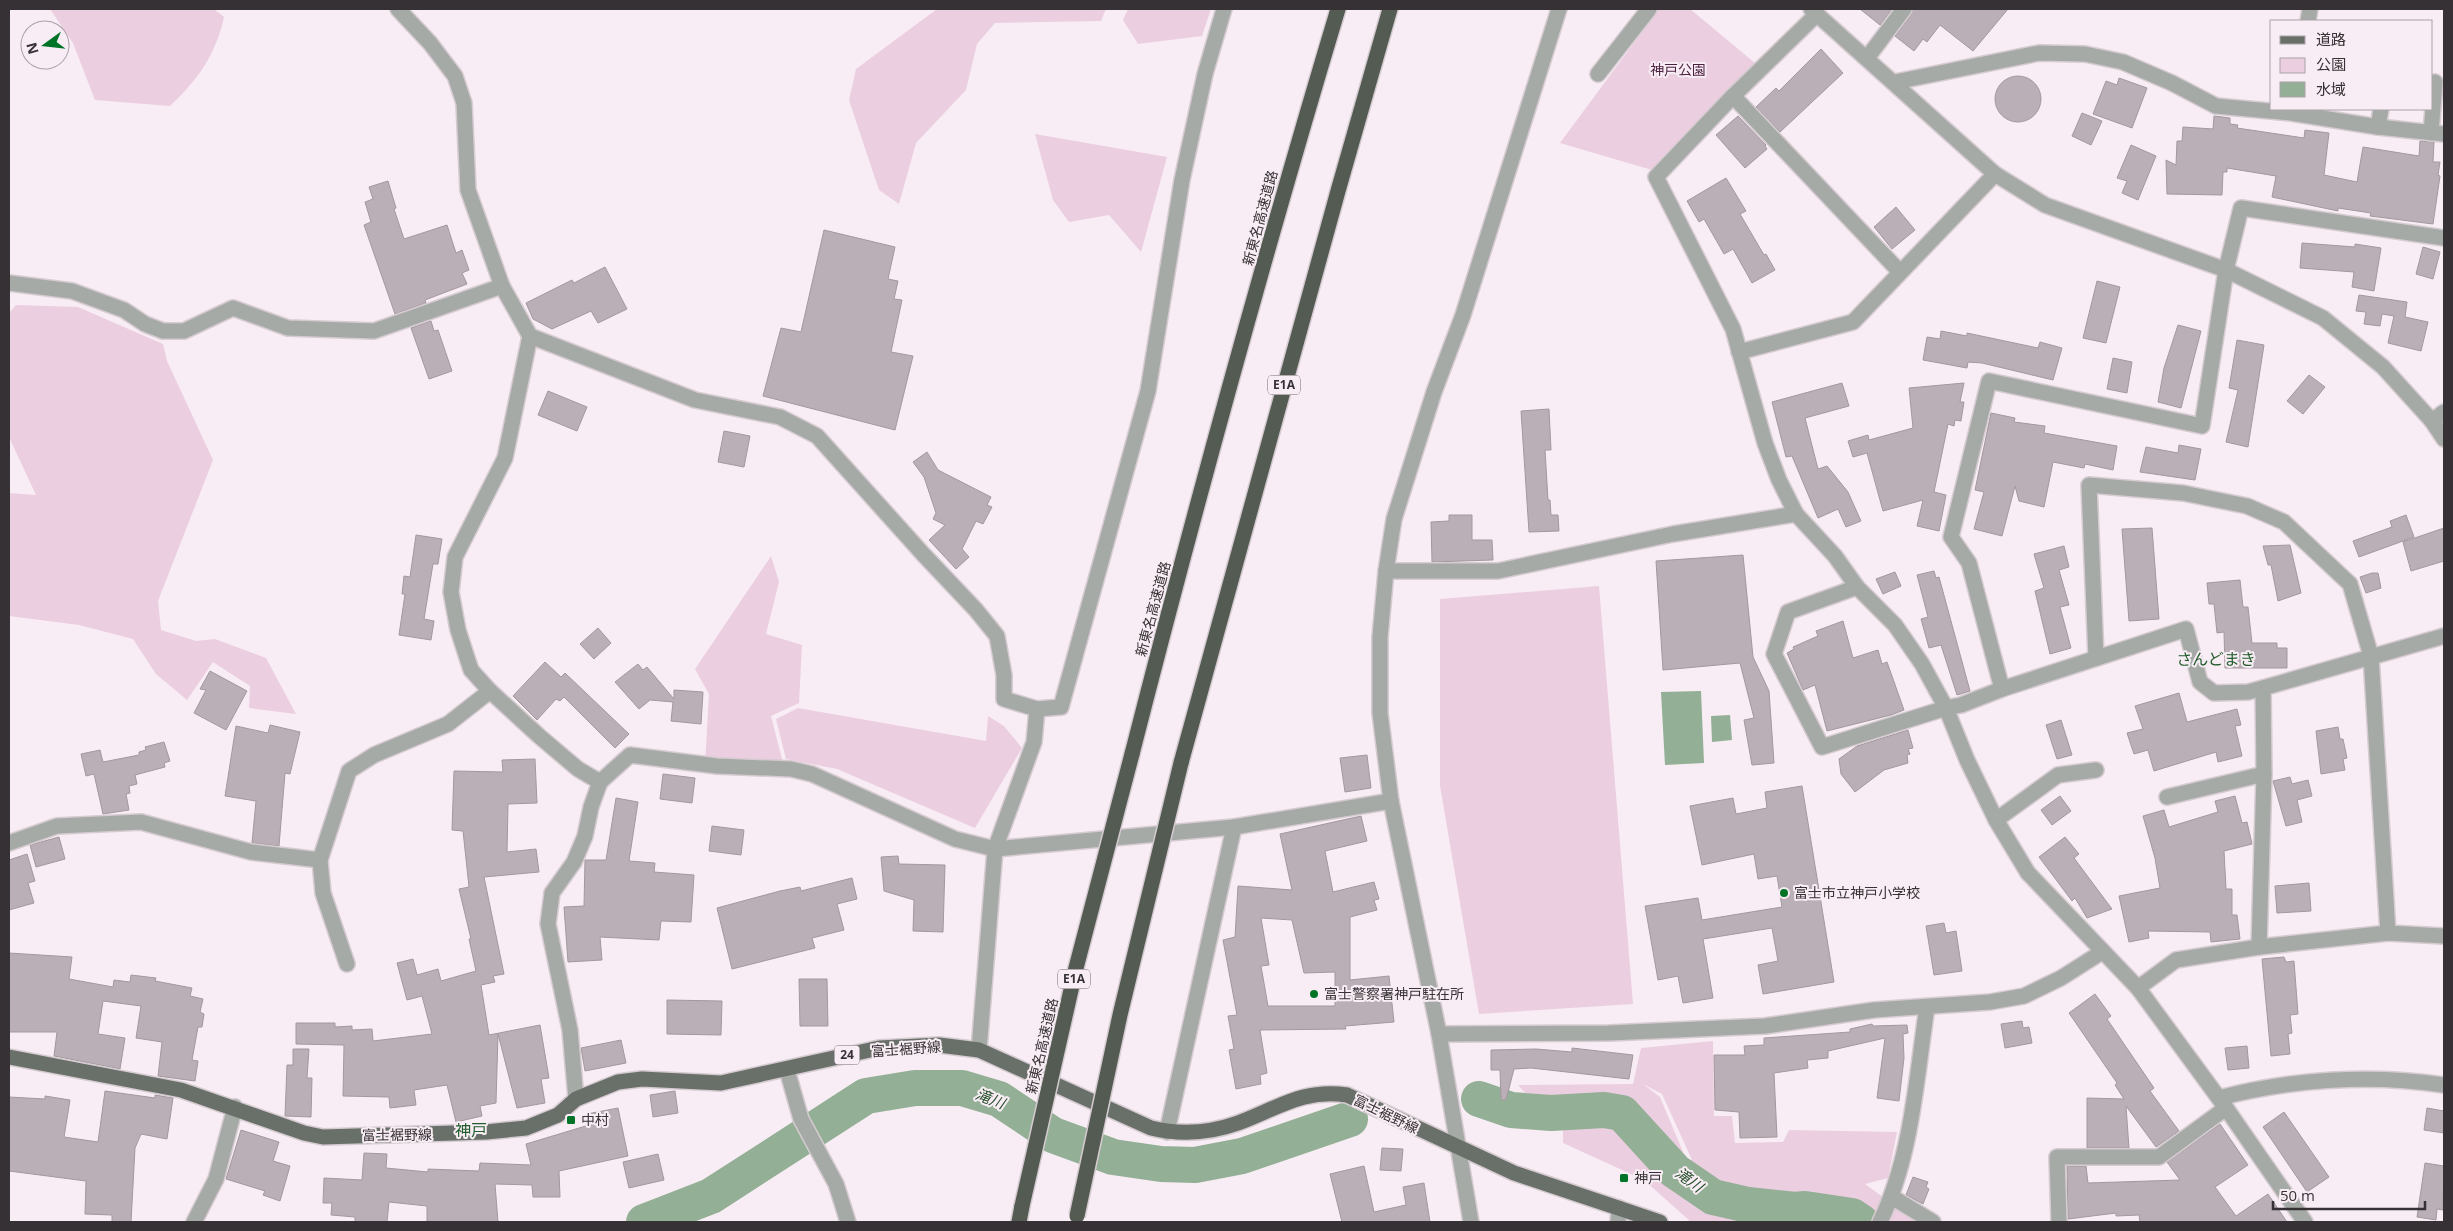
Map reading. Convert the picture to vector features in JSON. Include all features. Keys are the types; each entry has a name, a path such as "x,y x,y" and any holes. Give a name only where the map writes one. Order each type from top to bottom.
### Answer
{"highway":[{"name":"新東名高速道路","path":"1019,1222 1076,968 1169,608 1276,219 1338,9"},
{"name":"E1A","path":"1076,1219 1120,1015 1181,763 1298,333 1390,9"}],"main road":[{"name":"富士裾野線","path":"9,1057 181,1090 235,1107 304,1134 323,1136 486,1132 526,1128 558,1115 576,1099 618,1082 642,1079 721,1083 787,1070 879,1048 939,1045 979,1050 1151,1128 1168,1132 1206,1132 1237,1124 1301,1096 1329,1092 1347,1095 1460,1150 1514,1173 1619,1215 1660,1222"}],"street":[{"path":"398,9 430,43 455,76 464,104 468,190 502,286 530,336 695,400 780,417 817,436 922,554 976,610 997,636 1004,676 1004,699 1037,709 1061,707 1148,391 1182,180 1205,74 1224,9"},
{"path":"1471,1222 1439,1034 1391,801 1380,713 1380,637 1386,571 1394,519 1434,392 1463,315 1559,9"},
{"path":"1598,74 1648,9"},
{"path":"1867,58 1904,9"},
{"path":"2305,1222 2222,1103 2138,988 2028,873 1996,820 1967,760 1946,708 1922,664 1895,625 1857,587 1835,556 1796,514 1779,480 1766,443 1733,329 1656,177 1814,11 1995,174 2045,205 2226,270 2323,318 2383,367 2432,421 2444,439"},
{"path":"1895,82 2040,53 2085,54 2123,62 2172,83 2216,106 2270,110"},
{"path":"2277,110 2292,111 2378,127 2438,134 2435,82"},
{"path":"1733,96 1900,272"},
{"path":"2378,127 2380,110"},
{"path":"1739,352 1853,322 1995,174"},
{"path":"2002,689 1969,563 1951,537 1989,381 2202,426 2226,270 2241,208 2444,238"},
{"path":"9,283 72,291 124,310 145,324 164,331 184,331 233,308 288,328 374,331 502,286"},
{"path":"530,336 505,458 455,557 451,592 458,630 472,670 490,690 578,769 600,782"},
{"path":"2432,421 2444,412"},
{"path":"2096,657 2089,485 2183,493 2247,506 2284,522 2350,584 2371,656 2388,933"},
{"path":"1386,571 1498,571 1673,534 1796,514"},
{"path":"1857,587 1788,612 1774,654 1822,747 1961,705 2096,657 2186,629 2200,682 2214,693 2248,692 2444,636"},
{"path":"2258,946 2264,774 2263,688"},
{"path":"347,964 323,893 320,860 349,770 374,755 448,724 490,690"},
{"path":"979,1050 995,849 1034,742 1037,709"},
{"path":"576,1099 570,1030 548,924 552,893 574,862 600,782 630,755 717,766 791,769 812,774 955,839 995,849 1234,827 1391,801"},
{"path":"1996,820 2058,775 2096,770"},
{"path":"2167,798 2264,774"},
{"path":"9,843 57,826 142,822 251,852 320,860"},
{"path":"1168,1132 1234,827"},
{"path":"2138,988 2176,960 2258,946 2388,933 2444,936"},
{"path":"1439,1034 1609,1033 1765,1026 1874,1010 1927,1007 2024,996 2061,978 2102,952"},
{"path":"1880,1222 1892,1197 1905,1154 1927,1007"},
{"path":"787,1070 801,1119 836,1184 848,1222"},
{"path":"2059,1222 2056,1157 2159,1157 2222,1103 2244,1091 2315,1081 2407,1080 2444,1085"},
{"path":"194,1222 216,1179 235,1107"},
{"path":"1892,1197 1933,1222"}],"green space":[{"path":"50,9 214,9 224,17 216,43 205,66 170,106 95,100 70,39 70,20 57,20"},
{"path":"937,9 1106,9 1101,21 995,23 977,44 966,90 916,143 899,204 879,190 849,100 856,69"},
{"path":"1128,9 1211,9 1202,36 1138,44 1123,20"},
{"name":"神戸公園","path":"1659,9 1690,9 1755,63 1652,170 1560,143"},
{"path":"1035,134 1167,157 1141,252 1109,215 1069,222 1053,200"},
{"path":"16,305 78,307 163,344 167,361 213,460 158,601 161,630 196,641 215,639 266,658 296,714 249,708 250,686 213,662 187,700 156,674 133,639 79,625 9,616 9,493 36,495 9,437 9,313"},
{"path":"771,556 779,582 766,634 802,645 799,703 771,716 783,763 705,765 709,694 695,669"},
{"path":"1599,586 1633,1004 1479,1014 1440,786 1440,599"},
{"path":"798,708 986,741 988,716 1004,726 1022,748 975,828 837,769 786,759 776,719"},
{"path":"1713,1041 1714,1116 1732,1116 1735,1143 1783,1142 1789,1130 1897,1132 1888,1178 1865,1184 1917,1222 1779,1222 1760,1219 1756,1222 1691,1222 1644,1180 1563,1143 1563,1110 1529,1097 1518,1085 1633,1084 1641,1048","holes":["1643,1084 1662,1094 1692,1160 1686,1159 1660,1097"]}],"water":[{"path":"1701,691 1704,763 1665,765 1661,692"},
{"path":"1730,715 1732,740 1712,742 1711,716"}],"building":[{"path":"1860,9 1892,9 1880,25"},
{"path":"1913,9 2008,9 1973,51 1940,25 1927,42 1923,39 1914,51 1895,36 1911,15"},
{"path":"1821,49 1843,73 1780,132 1756,107 1776,88 1779,91"},
{"path":"2018,76 2031,80 2037,86 2041,99 2037,112 2031,118 2018,122 2005,118 1999,112 1995,99 1999,86 2005,80"},
{"path":"2119,78 2147,88 2132,128 2093,114 2106,81 2117,85"},
{"path":"2082,113 2102,121 2091,145 2072,136"},
{"path":"1738,116 1766,145 1767,149 1745,168 1716,135"},
{"path":"2214,116 2230,118 2230,124 2238,125 2237,128 2304,138 2305,130 2329,133 2324,175 2357,182 2363,147 2419,156 2420,141 2434,142 2433,162 2440,162 2438,175 2440,176 2433,224 2370,216 2371,213 2338,208 2338,211 2272,197 2276,176 2227,168 2227,172 2223,172 2222,195 2167,194 2166,160 2176,165 2177,141 2182,141 2183,127 2213,129"},
{"path":"2131,145 2156,156 2138,200 2122,193 2127,181 2117,178"},
{"path":"1726,178 1746,211 1740,214 1775,270 1752,283 1733,249 1724,254 1704,219 1699,222 1687,201"},
{"path":"388,181 396,208 394,209 404,239 447,225 456,253 462,250 469,270 462,273 467,284 425,300 426,303 395,314 364,225 371,222 365,202 373,199 369,187"},
{"path":"1896,207 1915,230 1892,249 1874,227"},
{"path":"824,230 895,247 888,279 898,281 894,299 902,300 891,352 913,356 895,430 763,396 781,328 801,332"},
{"path":"2302,243 2355,247 2355,244 2381,248 2374,291 2352,287 2354,272 2300,268"},
{"path":"2423,247 2440,252 2433,279 2416,274"},
{"path":"605,267 627,309 598,323 591,311 552,329 533,319 526,303 572,280 574,283"},
{"path":"2097,281 2120,287 2106,343 2083,338"},
{"path":"2359,295 2407,302 2405,317 2428,322 2421,351 2388,343 2394,316 2382,314 2380,326 2364,324 2366,312 2356,311"},
{"path":"431,321 434,331 438,330 452,371 429,379 411,328"},
{"path":"2178,325 2201,331 2181,408 2158,402 2164,368"},
{"path":"1941,331 1967,336 1967,333 2038,348 2040,342 2062,348 2053,380 1982,363 1968,362 1967,368 1923,360 1927,337 1940,339"},
{"path":"2237,340 2264,345 2248,447 2226,442 2238,390 2229,388"},
{"path":"2113,358 2132,362 2127,393 2107,389"},
{"path":"2309,375 2325,387 2303,414 2287,401"},
{"path":"1842,383 1849,406 1805,418 1818,469 1827,466 1848,492 1861,521 1846,527 1838,509 1818,518 1792,456 1786,457 1772,402"},
{"path":"1964,383 1960,402 1964,402 1961,421 1955,420 1954,426 1948,424 1934,492 1946,495 1939,531 1917,526 1923,500 1883,511 1867,453 1853,457 1848,441 1868,435 1869,440 1913,428 1909,388"},
{"path":"548,391 587,407 577,431 538,415"},
{"path":"1549,409 1551,450 1545,450 1548,500 1550,500 1551,515 1558,515 1559,531 1529,532 1521,411"},
{"path":"1991,413 2015,418 2014,422 2045,426 2044,433 2117,446 2113,470 2085,464 2084,468 2053,462 2044,507 2019,501 2015,486 2002,536 1974,529 1984,492 1975,490"},
{"path":"724,431 750,436 744,467 718,462"},
{"path":"2179,445 2201,449 2195,480 2140,472 2146,447 2178,453"},
{"path":"927,452 938,470 991,497 987,505 992,507 983,524 976,521 962,549 969,557 956,569 929,540 945,525 933,519 936,513 924,477 913,462"},
{"path":"1449,515 1472,515 1472,540 1492,540 1493,560 1432,562 1431,522 1449,521"},
{"path":"2406,515 2414,537 2359,557 2353,541 2392,527 2390,521"},
{"path":"2152,528 2159,619 2129,621 2122,529"},
{"path":"2444,528 2444,561 2411,571 2403,542"},
{"path":"416,535 442,539 438,564 433,564 424,619 434,621 431,640 399,635 405,594 402,594 404,576 410,577"},
{"path":"2290,545 2301,593 2278,601 2271,565 2268,565 2263,546"},
{"path":"2064,546 2069,567 2059,570 2069,605 2060,607 2071,648 2050,654 2035,591 2044,588 2034,554"},
{"path":"1743,555 1753,657 1769,691 1774,763 1752,765 1744,720 1754,718 1740,663 1663,670 1656,561"},
{"path":"1934,571 1936,578 1939,577 1970,691 1957,695 1941,645 1929,648 1921,619 1928,617 1917,575"},
{"path":"1895,572 1901,586 1883,594 1876,579"},
{"path":"2378,573 2381,588 2366,593 2360,577"},
{"path":"2240,580 2243,607 2248,607 2252,643 2277,643 2277,648 2287,648 2287,668 2225,668 2224,632 2217,633 2214,604 2209,604 2207,583"},
{"path":"1843,621 1853,658 1878,650 1882,664 1887,662 1904,710 1827,731 1815,685 1803,690 1787,653 1794,649 1793,647 1818,636 1816,631"},
{"path":"598,628 611,643 594,659 580,644"},
{"path":"545,662 561,677 565,673 629,734 615,748 564,697 560,701 556,699 537,720 513,696"},
{"path":"638,664 643,670 647,667 674,699 674,690 703,692 701,724 671,721 673,702 650,700 639,709 615,682"},
{"path":"210,671 247,691 226,730 194,713 206,690 200,689"},
{"path":"2179,693 2187,722 2237,709 2241,725 2235,726 2242,756 2218,762 2216,752 2154,771 2148,750 2134,754 2127,733 2143,729 2135,706"},
{"path":"2061,720 2072,755 2057,759 2046,725"},
{"path":"270,725 300,732 290,774 285,773 279,846 252,843 256,801 225,796 236,726 268,733"},
{"path":"2338,727 2347,758 2343,759 2345,770 2321,774 2316,731"},
{"path":"1908,730 1913,748 1908,749 1910,754 1907,755 1908,763 1884,770 1855,792 1841,774 1839,759 1857,746"},
{"path":"164,742 170,761 164,763 165,767 135,775 137,784 129,786 130,793 126,794 129,810 103,814 94,774 86,776 81,754 100,750 103,762 139,755 139,752 146,750 145,747"},
{"path":"1367,755 1371,788 1345,792 1340,758"},
{"path":"535,759 537,803 508,804 507,852 536,849 539,872 484,877 504,974 493,976 495,982 481,985 489,1035 540,1025 549,1078 541,1079 545,1103 517,1108 498,1034 496,1103 480,1106 482,1116 456,1122 447,1085 414,1090 416,1105 390,1108 389,1097 343,1096 344,1045 296,1044 296,1023 335,1023 335,1027 352,1026 352,1030 372,1029 373,1041 432,1034 422,996 407,1000 397,963 413,959 417,975 438,969 441,981 476,971 469,939 471,939 459,889 469,887 463,831 452,830 454,771 503,772 502,760"},
{"path":"663,774 695,778 692,803 660,799"},
{"path":"2290,777 2292,784 2308,780 2312,796 2297,800 2302,822 2286,826 2273,781"},
{"path":"1802,786 1834,982 1763,994 1758,965 1778,961 1772,928 1703,939 1713,998 1683,1003 1678,976 1658,980 1645,906 1698,898 1702,920 1782,907 1777,876 1758,879 1754,854 1702,865 1690,806 1733,798 1736,814 1767,808 1765,792"},
{"path":"2060,796 2071,811 2052,825 2041,810"},
{"path":"2235,796 2242,823 2247,822 2252,844 2224,851 2226,889 2232,889 2232,915 2237,915 2240,939 2211,942 2210,932 2148,931 2149,938 2129,942 2119,896 2160,888 2155,858 2143,816 2164,810 2169,827 2218,812 2215,801"},
{"path":"616,798 638,802 629,861 655,863 654,872 694,875 691,922 661,921 659,940 600,937 602,960 568,962 564,907 584,906 585,860 606,860"},
{"path":"1361,816 1367,841 1325,851 1333,892 1374,882 1379,899 1374,900 1377,910 1350,917 1350,980 1389,976 1394,1022 1345,1026 1346,1029 1260,1030 1267,1073 1260,1075 1261,1084 1236,1089 1229,1050 1234,1049 1228,1016 1237,1015 1223,940 1235,937 1238,886 1292,890 1280,834","holes":["1261,918 1292,920 1304,973 1335,972 1335,1006 1268,1006 1261,966 1269,965"]},
{"path":"712,826 744,830 741,855 709,851"},
{"path":"59,837 65,859 36,867 30,845"},
{"path":"2065,837 2079,854 2074,858 2112,909 2087,918 2075,898 2072,901 2039,857"},
{"path":"27,854 35,881 28,883 34,903 9,910 9,860"},
{"path":"898,856 899,864 945,865 943,932 913,931 914,900 884,891 881,857"},
{"path":"852,878 857,899 837,904 844,930 812,938 815,948 732,969 717,908 780,891 800,887 801,891"},
{"path":"2309,883 2311,911 2277,913 2275,886"},
{"path":"1944,923 1946,933 1956,931 1962,971 1934,975 1926,926"},
{"path":"9,953 72,957 69,979 113,987 114,980 130,982 131,975 156,978 155,981 192,988 190,996 203,999 200,1012 204,1014 202,1027 198,1027 192,1060 198,1061 195,1081 158,1076 162,1042 136,1038 141,1006 103,1001 98,1034 125,1038 120,1069 54,1056 57,1032 9,1032"},
{"path":"2284,957 2286,962 2294,961 2298,1014 2290,1015 2292,1033 2288,1034 2290,1054 2271,1056 2262,959"},
{"path":"799,979 827,979 828,1026 800,1026"},
{"path":"2095,994 2111,1016 2107,1019 2154,1088 2150,1091 2179,1131 2156,1147 2126,1106 2129,1148 2087,1148 2087,1098 2124,1099 2115,1085 2117,1083 2069,1013"},
{"path":"667,1000 722,1001 721,1035 667,1034"},
{"path":"2022,1021 2023,1028 2029,1027 2032,1043 2005,1048 2001,1024"},
{"path":"1872,1024 1873,1026 1907,1025 1908,1033 1903,1034 1904,1058 1899,1101 1877,1098 1885,1038 1828,1051 1828,1058 1807,1060 1808,1068 1774,1073 1777,1137 1740,1138 1739,1112 1715,1110 1714,1055 1745,1055 1744,1046 1764,1045 1764,1038 1850,1032 1850,1029"},
{"path":"621,1040 626,1063 585,1071 581,1048"},
{"path":"2247,1046 2249,1068 2228,1070 2225,1048"},
{"path":"1572,1048 1633,1055 1629,1079 1531,1068 1514,1069 1506,1100 1501,1100 1500,1070 1491,1070 1491,1050 1536,1049 1572,1052"},
{"path":"293,1049 309,1049 307,1078 312,1078 311,1117 285,1116 287,1065 293,1065"},
{"path":"105,1091 155,1098 155,1095 173,1098 167,1139 141,1134 135,1148 131,1222 112,1222 112,1215 85,1214 86,1181 9,1171 9,1097 45,1099 45,1096 70,1100 64,1137 98,1142"},
{"path":"675,1091 678,1113 653,1117 650,1095"},
{"path":"618,1108 628,1156 559,1171 560,1197 533,1197 532,1185 495,1184 498,1222 427,1222 427,1206 389,1202 387,1222 355,1222 355,1217 331,1215 332,1203 323,1203 324,1178 362,1180 364,1153 387,1154 386,1168 428,1172 428,1169 479,1171 480,1163 531,1165 526,1144 589,1125 587,1114"},
{"path":"2427,1108 2444,1111 2444,1133 2424,1130"},
{"path":"2284,1112 2329,1177 2307,1192 2263,1127"},
{"path":"2220,1124 2248,1165 2215,1187 2236,1216 2268,1194 2287,1222 2140,1222 2139,1215 2116,1216 2116,1213 2068,1219 2067,1166 2086,1166 2088,1183 2180,1180 2167,1162"},
{"path":"241,1130 279,1142 273,1161 290,1166 280,1201 263,1195 265,1191 226,1179"},
{"path":"1382,1148 1403,1149 1401,1171 1380,1170"},
{"path":"658,1154 664,1180 629,1188 623,1162"},
{"path":"2425,1163 2444,1166 2443,1210 2437,1209 2436,1220 2417,1217"},
{"path":"1364,1166 1374,1212 1406,1205 1403,1187 1424,1183 1430,1222 1342,1222 1330,1174"},
{"path":"1913,1177 1928,1182 1926,1187 1929,1189 1923,1204 1906,1195"}],"waterway":[{"name":"滝川","path":"644,1222 711,1196 866,1096 915,1088 962,1088 999,1099 1053,1135 1113,1157 1161,1164 1195,1165 1242,1156 1350,1119"},
{"name":"滝川","path":"1479,1099 1511,1110 1551,1113 1604,1110 1622,1113 1675,1171 1713,1197 1748,1205 1795,1210 1805,1209 1852,1216 1861,1222"}],"place":[{"name":"富士市立神戸小学校","path":"1784,893"},
{"name":"富士警察署神戸駐在所","path":"1314,994"},
{"name":"中村","path":"571,1120"},
{"name":"神戸","path":"1624,1178"}],"district":[{"name":"さんどまき","path":"2216,659"},
{"name":"神戸","path":"471,1130"}]}
